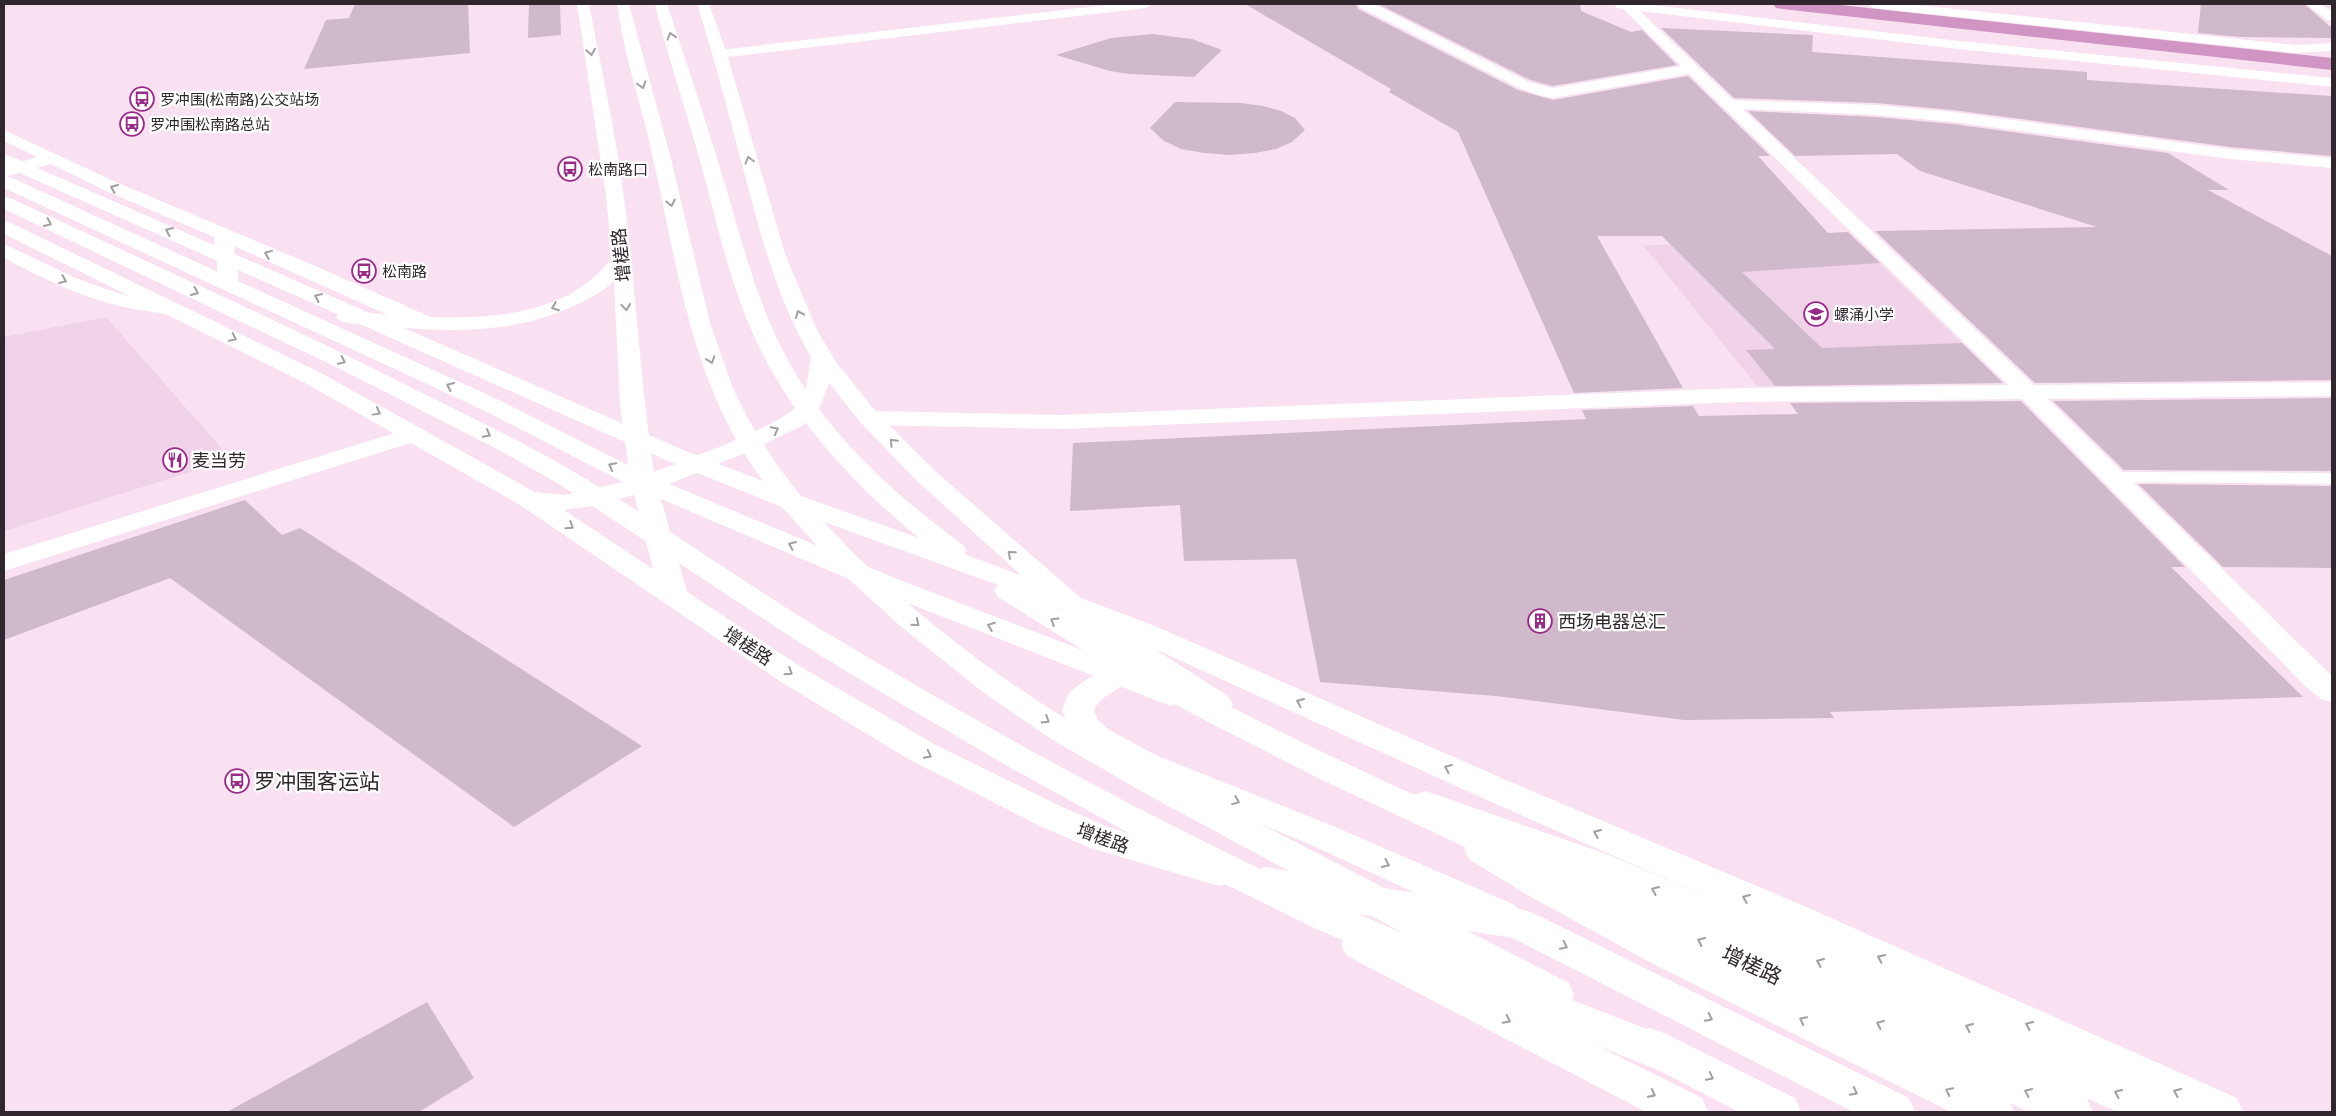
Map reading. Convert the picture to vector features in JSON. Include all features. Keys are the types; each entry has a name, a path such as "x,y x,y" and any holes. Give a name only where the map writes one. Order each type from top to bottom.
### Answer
{"main road":[{"name":"增槎路","path":"583,4 615,196 622,258 632,406 643,482 675,598 864,719 922,752 1000,792 1102,839 1214,871 1358,899 1520,924 1894,1112"},
{"path":"623,4 634,59 661,155 682,254 701,330 712,364 737,420 764,464 800,512 880,594 943,646 1030,710 1072,736 1192,804 1666,1055 1780,1112"},
{"name":"增槎路","path":"661,4 750,301 766,339 799,397 824,433 855,467 904,513 998,585 1051,620 1152,680 1266,739 1403,806 2072,1112"},
{"name":"增槎路","path":"702,4 720,54 776,254 806,330 822,357 869,418 973,520 1087,619 1250,724 1390,791 1466,840 1577,906 1811,1024 1993,1112"},
{"path":"720,54 1146,4"},
{"path":"1364,4 1524,85 1543,92 1571,90 1692,69"},
{"path":"1873,4 2296,48 2332,47"},
{"path":"2312,4 2332,17"},
{"path":"1619,5 1692,69 2029,393 2317,680 2332,692"},
{"path":"1619,5 1959,45 2332,82"},
{"path":"1728,104 1876,110 1953,117 2230,154 2332,163"},
{"path":"4,135 51,159 223,235 313,272 425,323"},
{"path":"4,172 51,159"},
{"path":"4,160 679,457 792,502 1010,580 1145,633 1501,792 1791,917 2222,1112"},
{"path":"4,181 293,312 490,405 643,482 886,585 1117,675 1250,724"},
{"path":"4,202 344,362 510,446 568,479 807,634 883,680 1023,760 1207,859 1325,916 1470,978 1666,1055"},
{"path":"4,227 314,378 529,499 675,598"},
{"path":"223,235 230,284"},
{"path":"4,250 49,274 96,293 173,309"},
{"path":"293,312 425,323 493,322 535,314 558,306 591,289 606,278 622,258"},
{"path":"529,499 568,502 598,496 643,482 741,446 769,433 803,413 810,404 817,386 822,357"},
{"path":"869,418 1060,422 1741,395 2332,390"},
{"path":"4,563 414,434"},
{"path":"1117,675 1082,699 1078,712 1085,726 1098,738 1146,764 1321,835 1520,924"},
{"path":"1390,791 1596,865 2163,1112"},
{"path":"1214,871 1687,1112"}],"lane":[{"path":"2115,478 2332,479"}],"shaded area":[{"name":"螺涌小学","path":"1859,243 2003,383 1757,386 1643,245"},
{"path":"106,317 231,459 4,531 4,337"}],"building":[{"path":"355,4 468,4 470,53 304,69 326,20 349,18"},
{"path":"529,4 560,4 561,35 528,38"},
{"path":"1245,4 1356,4 1358,9 1518,90 1553,100 1688,76 1770,156 1758,156 1828,233 1848,232 1880,263 1742,272 1822,348 1962,343 2003,383 1775,386 1746,350 1775,349 1662,236 1597,236 1683,388 1574,393 1458,132 1389,92 1391,89"},
{"path":"1378,4 1580,4 1581,11 1631,32 1642,30 1677,65 1553,86 1530,80"},
{"path":"2201,4 2304,4 2332,28 2332,38 2240,37 2198,33"},
{"path":"1661,28 1813,35 1812,52 2087,72 2087,80 2332,96 2332,156 2230,147 1953,110 1876,103 1734,98"},
{"path":"1152,34 1192,39 1222,50 1194,77 1129,74 1110,71 1056,55 1111,38"},
{"path":"1175,102 1241,103 1263,106 1281,111 1295,118 1305,130 1292,142 1276,149 1255,153 1230,155 1181,149 1164,141 1150,128"},
{"path":"1748,111 1876,117 1953,124 2168,153 2229,190 2208,190 2332,256 2332,380 2035,383 1875,231 2097,227 1920,171 1897,154 1795,156"},
{"path":"2332,398 2332,471 2124,470 2053,401"},
{"path":"2021,401 2185,567 2171,567 2303,697 1830,712 1834,718 1684,720 1496,696 1320,682 1296,559 1184,561 1180,505 1070,511 1073,443 1586,419 1582,410 1693,406 1699,416 1798,414 1790,403"},
{"path":"2138,484 2332,486 2332,568 2223,567"},
{"path":"245,500 282,535 300,528 642,746 514,827 170,578 4,640 4,580"},
{"path":"427,1002 474,1078 419,1112 227,1112"}],"waterway":[{"path":"1782,4 2332,64"}],"place":[{"name":"罗冲围(松南路)公交站场","path":"142,99"},
{"name":"罗冲围松南路总站","path":"132,124"},
{"name":"松南路口","path":"570,169"},
{"name":"松南路","path":"364,271"},
{"name":"螺涌小学","path":"1816,314"},
{"name":"麦当劳","path":"175,460"},
{"name":"西场电器总汇","path":"1540,621"},
{"name":"罗冲围客运站","path":"237,781"}]}
